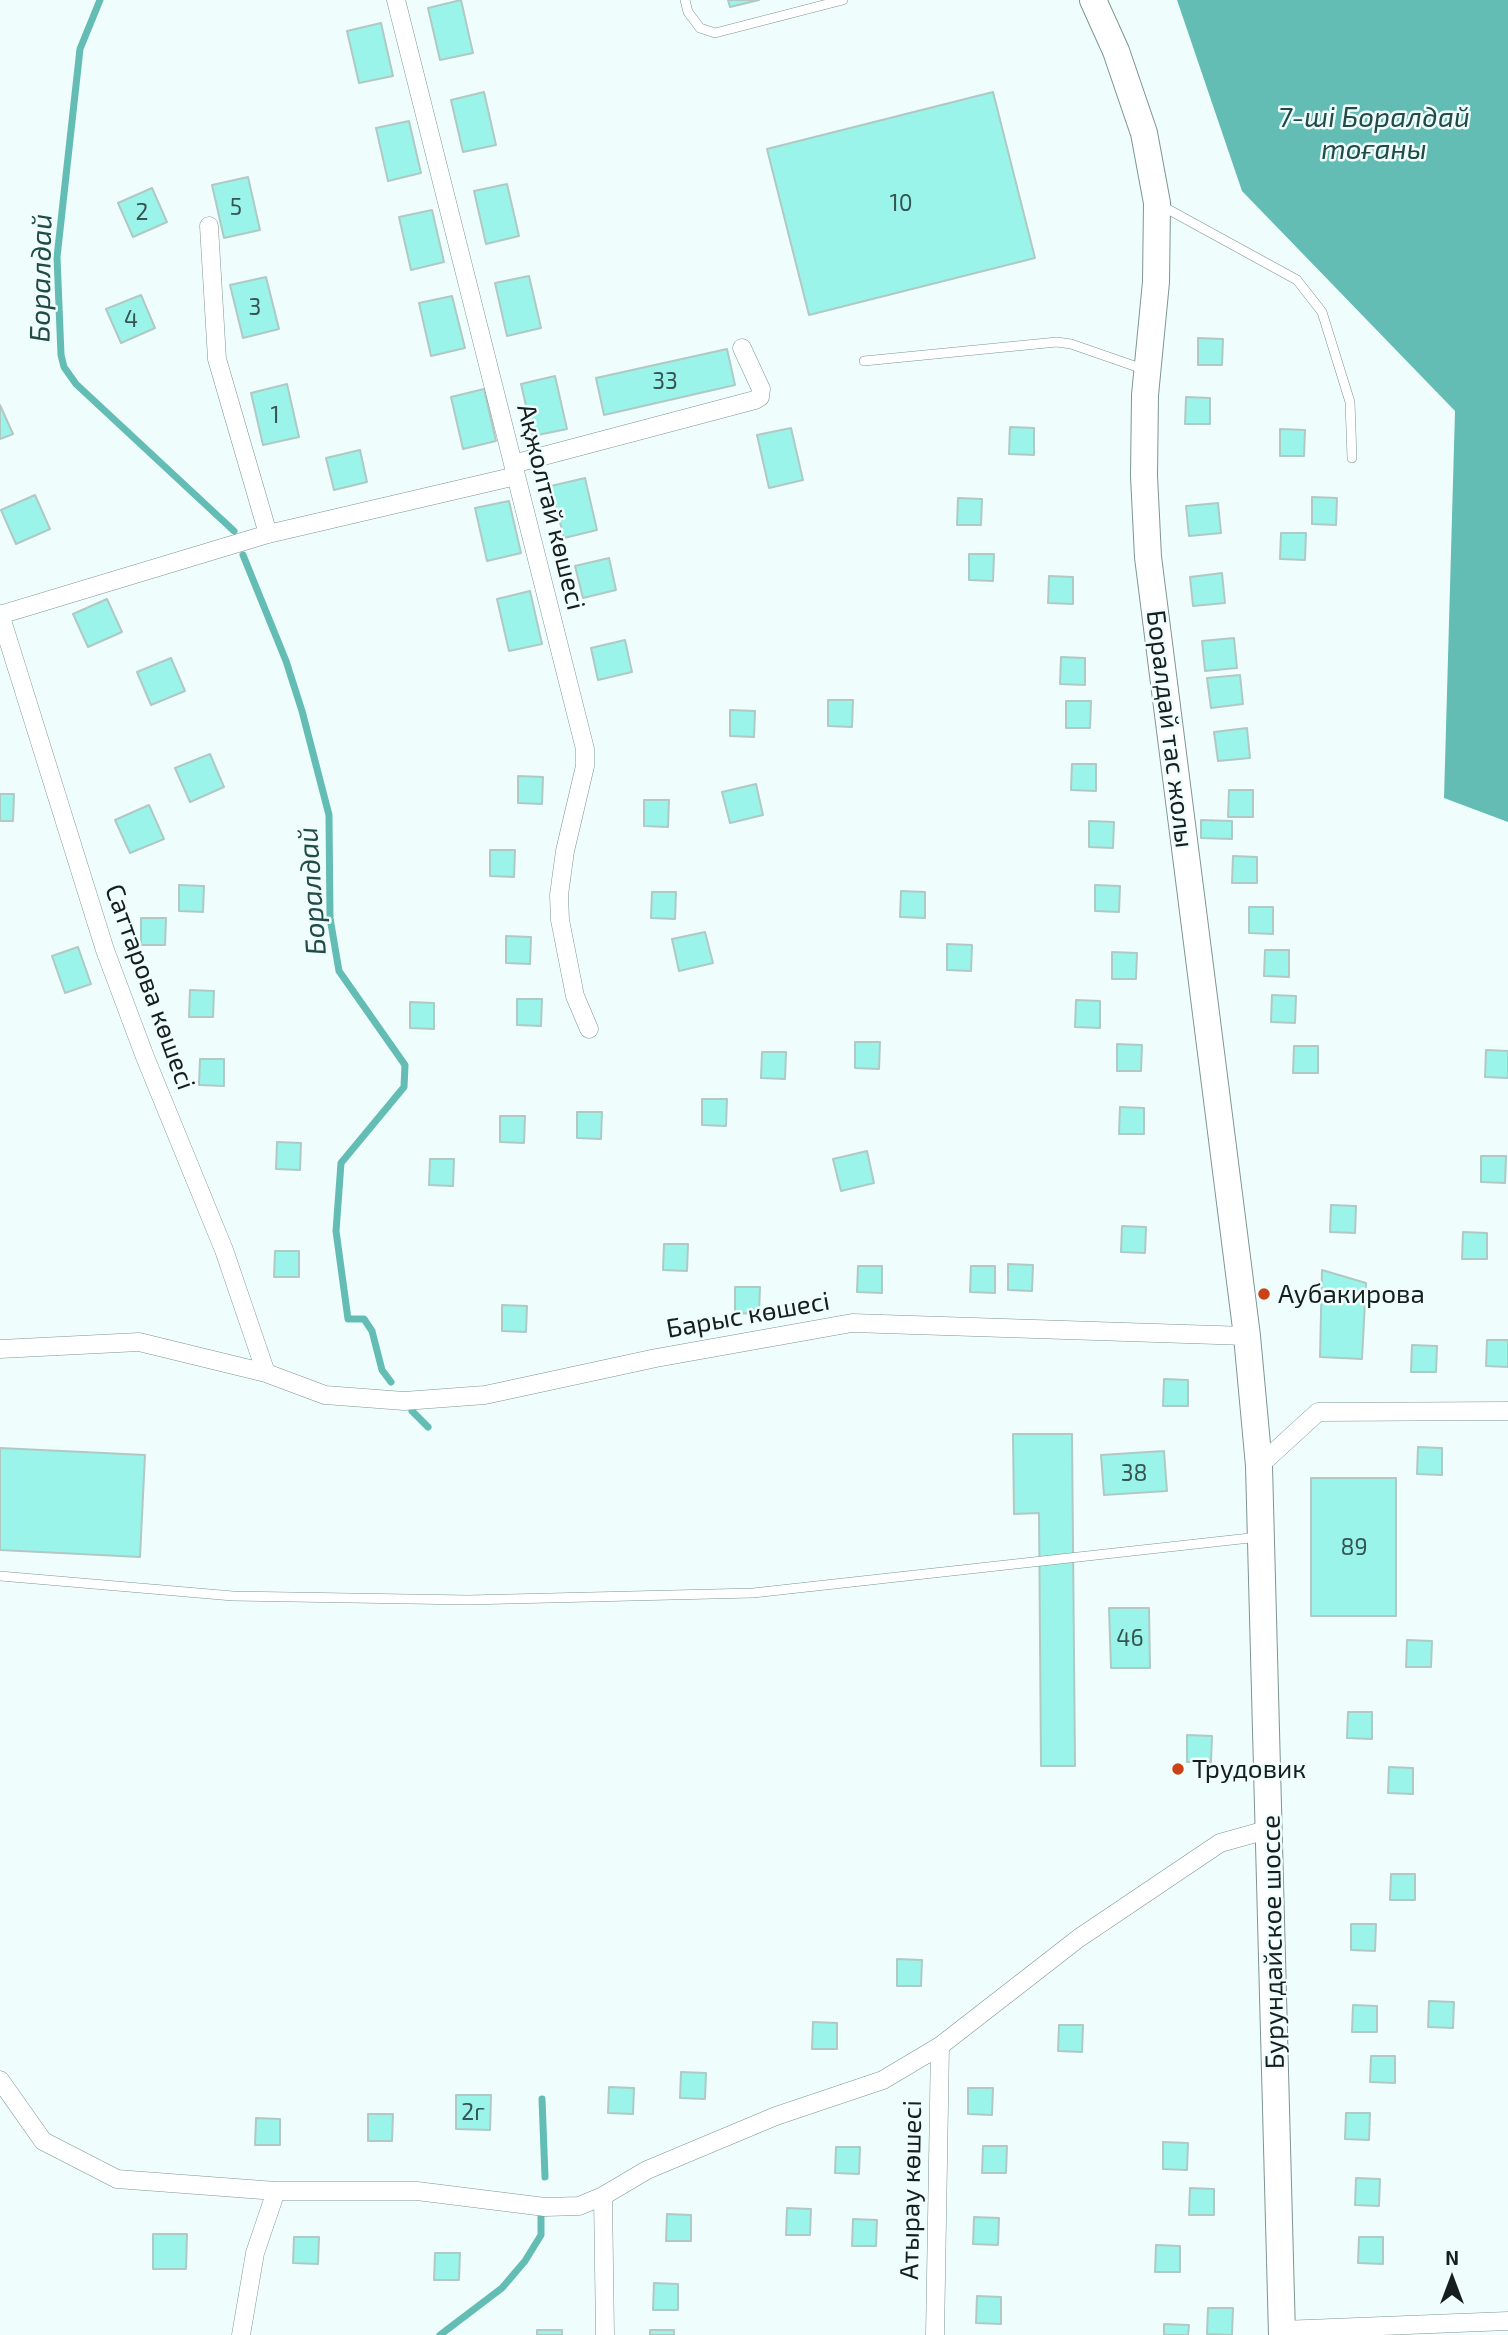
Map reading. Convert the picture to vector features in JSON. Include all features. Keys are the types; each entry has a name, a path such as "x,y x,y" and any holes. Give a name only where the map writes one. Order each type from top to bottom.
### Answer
{"main road":[{"name":"Боралдай тас жолы","path":"1093,0 1116,51 1144,133 1157,203 1156,282 1148,371 1144,476 1148,557 1247,1336 1259,1466"},
{"name":"Бурундайское шоссе","path":"1259,1466 1282,2332"}],"street":[{"name":"Ақжолтай көшесі","path":"396,0 584,748 585,766 565,852 559,895 560,920 575,996 589,1029"},
{"path":"209,226 217,359 268,534"},
{"path":"0,614 268,534 514,470 755,400 760,397 761,389 742,348"},
{"name":"Саттарова көшесі","path":"0,614 105,950 145,1057 224,1250 267,1373"},
{"name":"Барыс көшесі","path":"0,1349 139,1342 267,1373 325,1395 404,1401 485,1395 656,1358 852,1323 1247,1336"},
{"path":"1259,1466 1318,1412 1508,1411"},
{"path":"0,2080 43,2141 117,2179 276,2191 417,2191 545,2207 579,2206 603,2196 660,2164 776,2116 883,2080 940,2046 1079,1938 1220,1843 1270,1829"},
{"name":"Атырау көшесі","path":"935,2335 940,2046"},
{"path":"241,2335 255,2253 276,2191"},
{"path":"603,2196 606,2335"},
{"path":"1282,2332 1508,2321"}],"lane":[{"path":"685,0 688,12 700,28 715,33 843,0"},
{"path":"1157,203 1297,280 1322,312 1350,402 1352,458"},
{"path":"864,360 1057,342 1071,344 1148,371"},
{"path":"0,1577 247,1596 468,1600 753,1592 1261,1537"}],"water":[{"name":"7-ші Боралдай тоғаны","path":"1177,0 1508,0 1508,822 1444,798 1455,411 1242,191"}],"building":[{"path":"461,0 473,53 440,60 428,8"},
{"path":"728,0 759,0 730,7"},
{"path":"381,23 393,76 359,83 347,31"},
{"path":"484,92 496,145 463,152 451,100"},
{"path":"993,92 1035,258 809,315 767,149"},
{"path":"409,121 421,173 388,181 376,128"},
{"path":"248,177 260,230 224,238 212,185"},
{"path":"507,184 519,236 486,244 474,191"},
{"path":"152,188 167,222 133,237 118,203"},
{"path":"432,210 444,262 411,270 399,217"},
{"path":"529,276 541,328 507,336 495,283"},
{"path":"266,277 279,329 243,338 230,285"},
{"path":"141,295 155,328 121,343 106,309"},
{"path":"452,296 465,348 431,356 419,303"},
{"path":"1198,338 1223,339 1222,365 1198,365"},
{"path":"727,349 735,385 604,415 596,378"},
{"path":"555,376 567,429 533,436 521,384"},
{"path":"287,384 299,437 263,445 251,393"},
{"path":"484,389 496,441 463,449 451,397"},
{"path":"1186,397 1210,398 1210,424 1185,424"},
{"path":"0,405 13,434 0,439"},
{"path":"1010,427 1034,428 1034,455 1009,454"},
{"path":"791,428 803,480 769,488 757,435"},
{"path":"1280,429 1305,430 1304,456 1280,456"},
{"path":"360,450 367,482 334,490 326,458"},
{"path":"585,478 597,530 564,538 551,486"},
{"path":"35,495 50,529 16,544 1,510"},
{"path":"1312,497 1337,498 1336,525 1312,524"},
{"path":"958,498 982,499 981,525 957,525"},
{"path":"509,501 521,553 487,561 475,508"},
{"path":"1218,503 1221,533 1189,536 1186,506"},
{"path":"1281,533 1306,533 1305,560 1280,559"},
{"path":"969,554 994,554 993,581 969,580"},
{"path":"609,558 616,590 583,598 575,566"},
{"path":"1222,573 1225,603 1193,606 1190,577"},
{"path":"1049,576 1073,577 1073,604 1048,603"},
{"path":"530,591 542,644 509,651 497,599"},
{"path":"107,599 122,632 88,647 73,614"},
{"path":"1234,638 1237,668 1205,671 1202,641"},
{"path":"625,640 632,672 598,680 591,648"},
{"path":"1061,657 1085,658 1085,685 1060,684"},
{"path":"171,658 185,691 151,705 137,672"},
{"path":"1240,675 1243,704 1211,708 1207,678"},
{"path":"828,700 853,700 852,727 828,726"},
{"path":"1066,701 1091,701 1090,728 1066,728"},
{"path":"730,710 755,711 754,737 730,736"},
{"path":"1247,728 1250,758 1218,761 1214,732"},
{"path":"210,754 224,787 190,802 175,768"},
{"path":"1072,764 1096,764 1096,791 1071,790"},
{"path":"518,776 543,777 542,804 518,803"},
{"path":"756,784 763,815 730,823 722,792"},
{"path":"1229,790 1253,790 1253,817 1228,817"},
{"path":"0,794 14,794 13,821 0,821"},
{"path":"644,800 669,800 668,827 644,826"},
{"path":"149,805 164,839 130,853 115,820"},
{"path":"1201,820 1232,821 1232,839 1201,838"},
{"path":"1089,821 1114,822 1113,848 1089,847"},
{"path":"490,850 515,850 514,877 490,876"},
{"path":"1233,856 1257,857 1257,883 1232,883"},
{"path":"179,885 204,886 203,912 179,911"},
{"path":"1095,885 1120,886 1119,912 1095,911"},
{"path":"901,891 925,892 925,918 900,917"},
{"path":"652,892 676,892 675,919 651,918"},
{"path":"1249,907 1273,907 1273,934 1249,933"},
{"path":"141,918 166,918 165,945 141,945"},
{"path":"705,932 713,963 679,971 672,939"},
{"path":"506,936 531,937 530,964 506,963"},
{"path":"947,944 972,945 971,971 947,970"},
{"path":"78,947 91,984 65,993 52,956"},
{"path":"1265,950 1289,950 1289,977 1264,976"},
{"path":"1112,952 1137,953 1136,979 1112,979"},
{"path":"190,990 214,991 213,1017 189,1017"},
{"path":"1272,995 1296,996 1295,1023 1271,1022"},
{"path":"517,999 542,999 541,1026 517,1025"},
{"path":"1076,1000 1100,1001 1100,1028 1075,1027"},
{"path":"410,1002 434,1003 434,1029 410,1028"},
{"path":"855,1042 880,1042 879,1069 855,1068"},
{"path":"1117,1044 1142,1045 1141,1071 1117,1071"},
{"path":"1294,1046 1318,1046 1318,1073 1293,1073"},
{"path":"1486,1050 1508,1051 1508,1078 1485,1077"},
{"path":"762,1052 786,1052 785,1079 761,1078"},
{"path":"200,1059 224,1059 224,1086 199,1085"},
{"path":"702,1099 727,1099 726,1126 702,1125"},
{"path":"1120,1107 1144,1108 1144,1134 1119,1134"},
{"path":"577,1112 602,1112 601,1139 577,1138"},
{"path":"500,1116 525,1116 524,1143 500,1142"},
{"path":"277,1142 301,1143 300,1170 276,1169"},
{"path":"867,1151 874,1183 841,1191 833,1159"},
{"path":"1481,1156 1506,1156 1505,1183 1481,1182"},
{"path":"430,1159 454,1159 453,1186 429,1185"},
{"path":"1331,1205 1356,1206 1355,1233 1330,1232"},
{"path":"1122,1226 1146,1227 1145,1253 1121,1252"},
{"path":"1463,1232 1487,1233 1487,1259 1462,1259"},
{"path":"664,1244 688,1244 687,1271 663,1270"},
{"path":"275,1251 299,1251 299,1277 274,1277"},
{"path":"1008,1264 1033,1265 1032,1291 1008,1290"},
{"path":"858,1266 882,1266 882,1293 857,1292"},
{"path":"971,1266 995,1266 995,1293 970,1292"},
{"path":"1322,1270 1366,1283 1362,1359 1320,1357"},
{"path":"735,1287 760,1287 759,1314 735,1313"},
{"path":"502,1305 527,1306 526,1332 502,1331"},
{"path":"1487,1340 1508,1340 1508,1367 1486,1366"},
{"path":"1412,1345 1437,1346 1436,1372 1411,1372"},
{"path":"1164,1379 1188,1380 1188,1406 1163,1406"},
{"path":"1013,1434 1072,1434 1075,1766 1041,1766 1039,1513 1014,1514"},
{"path":"1418,1447 1442,1448 1442,1475 1417,1474"},
{"path":"0,1448 145,1455 140,1557 0,1550"},
{"path":"1164,1451 1167,1491 1104,1495 1101,1455"},
{"path":"1311,1478 1396,1478 1396,1616 1311,1616"},
{"path":"1109,1608 1149,1608 1150,1668 1111,1668"},
{"path":"1407,1640 1432,1641 1431,1667 1406,1667"},
{"path":"1348,1712 1372,1712 1372,1739 1347,1738"},
{"path":"1187,1735 1212,1736 1211,1762 1187,1762"},
{"path":"1389,1767 1413,1768 1413,1794 1388,1793"},
{"path":"1391,1874 1415,1874 1415,1900 1390,1900"},
{"path":"1351,1924 1376,1924 1375,1951 1351,1950"},
{"path":"897,1959 922,1960 921,1986 897,1986"},
{"path":"1429,2001 1454,2002 1453,2028 1428,2027"},
{"path":"1353,2005 1377,2006 1377,2032 1352,2032"},
{"path":"813,2022 837,2023 837,2049 812,2049"},
{"path":"1059,2025 1083,2025 1082,2052 1058,2051"},
{"path":"1371,2056 1395,2056 1395,2083 1370,2082"},
{"path":"681,2072 706,2073 705,2099 680,2098"},
{"path":"609,2087 634,2088 633,2114 608,2113"},
{"path":"968,2088 993,2088 992,2115 968,2114"},
{"path":"456,2095 491,2095 490,2130 456,2129"},
{"path":"1346,2113 1370,2113 1369,2140 1345,2139"},
{"path":"368,2114 393,2114 392,2141 368,2141"},
{"path":"256,2118 280,2119 280,2145 255,2145"},
{"path":"1163,2142 1188,2143 1187,2170 1163,2169"},
{"path":"983,2146 1007,2146 1006,2173 982,2173"},
{"path":"836,2147 860,2147 859,2174 835,2173"},
{"path":"1356,2178 1380,2179 1379,2206 1355,2205"},
{"path":"1190,2188 1214,2189 1214,2215 1189,2215"},
{"path":"787,2208 811,2209 810,2235 786,2235"},
{"path":"667,2214 691,2215 691,2241 666,2241"},
{"path":"974,2217 999,2218 998,2245 973,2244"},
{"path":"853,2219 877,2220 876,2246 852,2246"},
{"path":"153,2234 187,2234 186,2269 153,2269"},
{"path":"294,2237 319,2237 318,2264 293,2263"},
{"path":"1359,2237 1383,2237 1383,2264 1358,2263"},
{"path":"1156,2245 1180,2246 1180,2272 1155,2272"},
{"path":"435,2253 460,2253 459,2280 434,2280"},
{"path":"654,2283 678,2284 678,2310 653,2310"},
{"path":"977,2296 1001,2297 1001,2324 976,2323"},
{"path":"1208,2308 1233,2308 1232,2335 1207,2334"},
{"path":"1164,2324 1189,2325 1188,2335 1164,2335"},
{"path":"537,2330 562,2330 562,2335 537,2335"},
{"path":"650,2330 674,2330 674,2335 650,2335"}],"waterway":[{"name":"Боралдай","path":"100,0 80,49 57,257 61,355 64,367 76,384 234,531"},
{"name":"Боралдай","path":"243,555 286,661 329,815 330,918 339,971 405,1065 404,1087 341,1163 336,1231 348,1319 364,1319 372,1331 382,1370 391,1382"},
{"name":"Боралдай","path":"412,1411 428,1427"},
{"name":"Боралдай","path":"542,2099 545,2177"},
{"name":"Боралдай","path":"440,2335 502,2288 525,2261 541,2235 541,2217"}],"place":[{"name":"Аубакирова","path":"1264,1294"},
{"name":"Трудовик","path":"1178,1769"}]}
